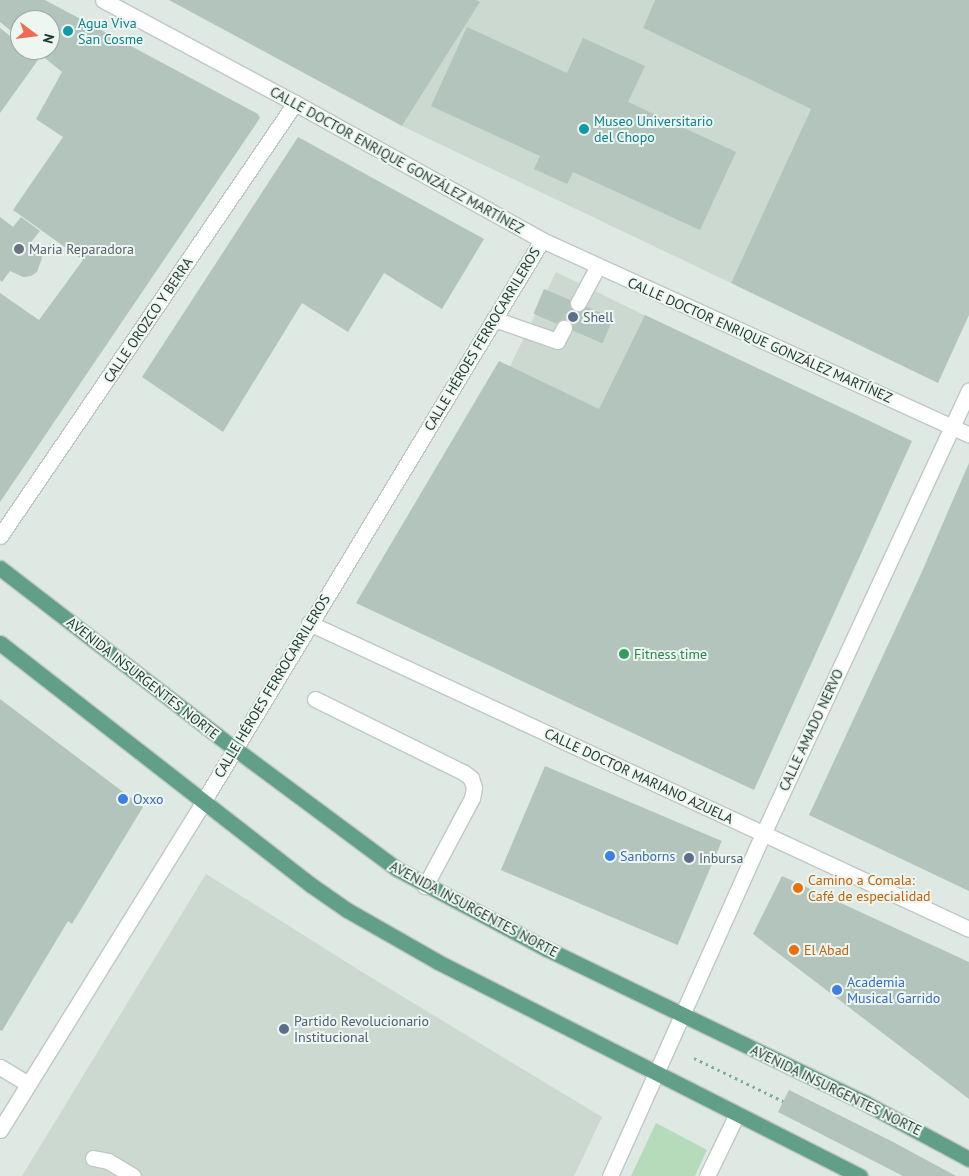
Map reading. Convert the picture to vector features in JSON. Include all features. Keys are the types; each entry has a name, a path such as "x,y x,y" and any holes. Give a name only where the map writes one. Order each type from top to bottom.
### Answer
{"main road":[{"name":"AVENIDA INSURGENTES NORTE","path":"0,568 367,848 426,886 682,1015 906,1123 969,1159"},
{"path":"0,643 311,885 392,937 488,988 860,1176"}],"street":[{"name":"CALLE DOCTOR ENRIQUE GONZÁLEZ MARTÍNEZ","path":"103,0 295,103 542,240 969,435"},
{"name":"CALLE OROZCO Y BERRA","path":"0,536 295,103"},
{"name":"CALLE HÉROES FERROCARRILEROS","path":"0,1130 203,802 309,623 542,240"},
{"path":"578,303 598,266"},
{"path":"494,319 557,341 564,328"},
{"name":"CALLE AMADO NERVO","path":"610,1176 658,1073 763,834 969,390"},
{"name":"CALLE DOCTOR MARIANO AZUELA","path":"309,623 969,929"},
{"path":"315,699 463,772 470,778 474,788 472,798 426,886"},
{"path":"0,1067 28,1084"},
{"path":"707,1176 737,1114"},
{"path":"93,1158 108,1161 133,1176"}],"path":[{"path":"694,1058 783,1101"}],"shaded area":[{"path":"476,0 655,0 643,28 811,109 731,283 402,126 480,2"},
{"path":"556,272 645,315 599,411 510,367"},
{"name":"Partido Revolucionario Institucional","path":"206,874 367,975 602,1117 574,1176 22,1176"}],"green space":[{"path":"656,1123 707,1150 695,1176 631,1176"}],"building":[{"path":"0,0 45,0 258,114 260,118 0,502 0,293 39,320 83,260 13,210 63,137 36,119 62,72 47,60 60,60 60,10 10,10 10,30 0,22"},
{"path":"169,0 476,0 480,2 402,126"},
{"path":"655,0 969,0 969,315 938,383 731,283 811,109 643,28"},
{"name":"Museo Universitario del Chopo","path":"467,27 567,73 583,38 645,66 628,102 736,152 700,230 573,172 567,184 534,169 540,156 431,106"},
{"path":"0,28 10,36 10,60 38,60 0,113"},
{"path":"298,137 484,239 442,309 384,273 348,332 302,303 223,432 142,377"},
{"name":"Maria Reparadora","path":"0,217 13,227 21,217 40,231 31,242 40,251 42,258 37,272 31,276 23,277 10,271 2,282 0,280"},
{"name":"Shell","path":"544,289 613,318 602,343 533,314"},
{"path":"645,315 912,441 754,790 356,603 499,361 599,409"},
{"path":"969,463 969,891 809,815 920,576"},
{"path":"0,699 143,807 72,924 68,921 2,1031 0,1030"},
{"name":"Sanborns","path":"545,766 722,841 678,945 501,870"},
{"path":"782,876 969,962 969,1099 753,934"},
{"path":"789,1090 956,1176 903,1176 778,1112"}],"tunnel":[{"path":"564,328 578,303"}],"place":[{"name":"Agua Viva San Cosme","path":"68,31"},
{"name":"Museo Universitario del Chopo","path":"584,129"},
{"name":"Maria Reparadora","path":"19,249"},
{"name":"Shell","path":"573,317"},
{"name":"Fitness time","path":"624,654"},
{"name":"Oxxo","path":"123,799"},
{"name":"Sanborns","path":"610,856"},
{"name":"Inbursa","path":"689,858"},
{"name":"Camino a Comala: Café de especialidad","path":"798,888"},
{"name":"El Abad","path":"794,950"},
{"name":"Academia Musical Garrido","path":"837,990"},
{"name":"Partido Revolucionario Institucional","path":"284,1029"}]}
